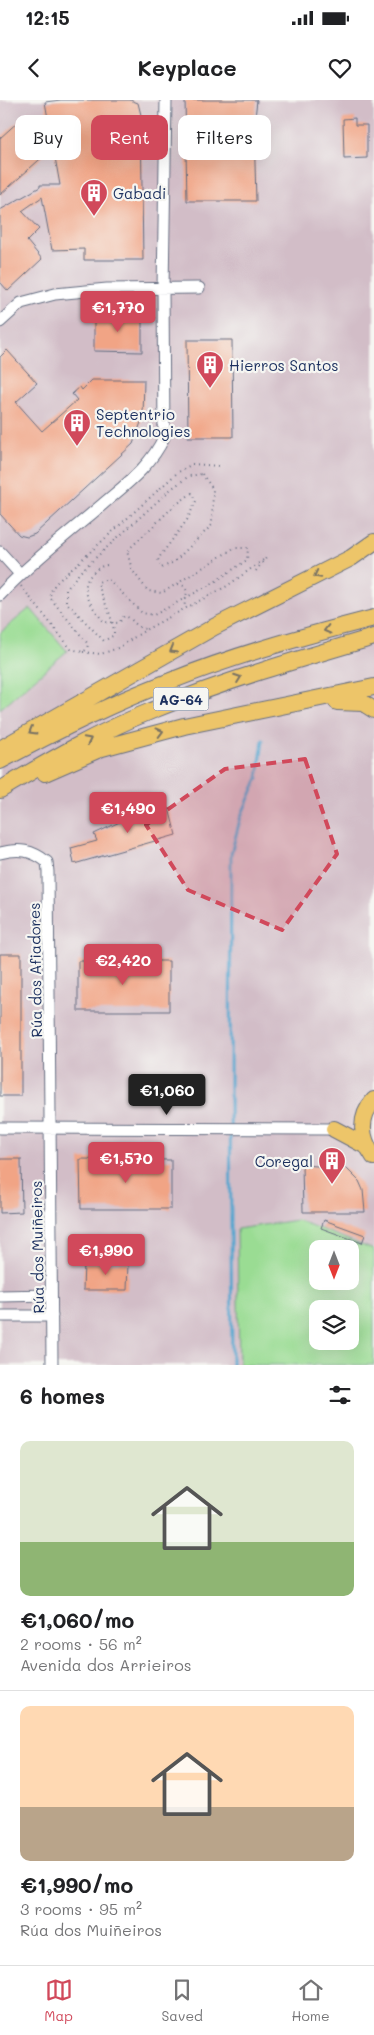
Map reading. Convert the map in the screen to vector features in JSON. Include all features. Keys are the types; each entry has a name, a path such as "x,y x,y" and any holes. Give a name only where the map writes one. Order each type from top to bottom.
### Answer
{"highway":[{"path":"0,749 214,627 351,558 374,542"},
{"path":"351,558 374,556"},
{"name":"AG-64","path":"0,762 52,734 167,682 286,641 374,618"},
{"name":"AG-64","path":"0,791 61,754 150,711 241,676 374,637"},
{"path":"0,791 102,748 184,726 374,687"},
{"path":"245,713 346,701 363,702 374,710"},
{"path":"370,1106 334,1129 370,1151"},
{"path":"370,1106 363,1135 370,1151"}],"street":[{"path":"0,595 18,576 110,497 158,451 164,437 163,288 166,100"},
{"path":"0,322 21,303 55,294 98,289 199,288"},
{"path":"0,552 18,576"},
{"name":"Rúa dos Afiadores","path":"0,853 16,849 29,851 47,862 50,1129"},
{"path":"0,1128 334,1129"},
{"name":"Rúa dos Muiñeiros","path":"50,1129 52,1365"},
{"path":"0,1296 51,1295"},
{"path":"22,1316 29,1305 25,1296"},
{"path":"0,1316 52,1316"}],"path":[{"path":"83,652 87,649 88,644 51,599 50,593 56,584 177,473 192,464 220,466"},
{"path":"202,474 213,489 212,525 174,562 162,568 158,559 187,520 196,501 192,493 127,551 132,570 148,591 162,592 178,584 234,548 248,548 247,560 186,598 154,615 142,613 108,579 98,582 101,596 114,623 114,635 104,641 66,602 66,590 80,572 171,489 189,476 202,474"},
{"path":"18,576 71,649 83,652 109,652 184,608 227,586 266,558 255,572"},
{"path":"107,565 101,566 93,573 84,588 87,597 104,622 118,623 124,616 128,617 136,626 147,629"},
{"path":"178,584 184,586 187,591 184,608"}],"highlighted area":[{"path":"305,759 337,854 282,930 188,890 146,825 225,769"}],"shaded area":[{"path":"0,100 374,100 374,1365 0,1365"}],"green space":[{"path":"30,608 67,651 0,709 0,633"},
{"path":"297,1220 348,1240 309,1240 309,1290 359,1290 359,1244 374,1250 374,1365 239,1365 237,1229"}],"building":[{"path":"61,100 130,100 138,103 141,115 91,115 91,160 142,160 143,260 84,260 84,249 52,250 42,197 22,211 39,229 27,241 42,259 8,291 0,282 0,210 40,187 40,185 60,185 55,160 81,160 81,115 47,115 45,102"},
{"path":"185,100 257,100 255,115 185,115"},
{"path":"355,118 355,125 367,125 367,158 344,159 343,119"},
{"path":"15,124 15,160 39,160 0,195 0,138"},
{"path":"186,160 255,160 256,201 187,201"},
{"path":"140,313 142,320 142,352 94,351 94,314"},
{"name":"Hierros Santos","path":"187,340 232,340 233,437 188,437"},
{"path":"7,350 37,383 16,402 42,431 77,400 72,394 80,387 82,390 92,380 144,380 143,417 133,444 35,534 27,537 19,535 0,514 0,357"},
{"path":"156,805 169,808 176,835 74,864 71,848 97,841 94,834"},
{"path":"0,954 21,954 21,1096 0,1096"},
{"path":"78,961 169,961 169,1011 78,1011"},
{"path":"0,1159 21,1159 22,1212 0,1213"},
{"path":"80,1159 171,1160 171,1209 81,1209"},
{"name":"Coregal","path":"302,1165 346,1168 359,1181 363,1190 365,1212 303,1212"},
{"path":"324,1220 365,1235 362,1243 359,1240 354,1240 321,1228"},
{"path":"84,1263 128,1263 127,1290 83,1290"}],"waterway":[{"path":"232,1365 231,854 241,816 258,778 263,740"}],"place":[{"name":"Gabadi","path":"94,217"},
{"name":"Hierros Santos","path":"210,389"},
{"name":"Septentrio Technologies","path":"77,447"},
{"name":"Coregal","path":"332,1185"}]}
